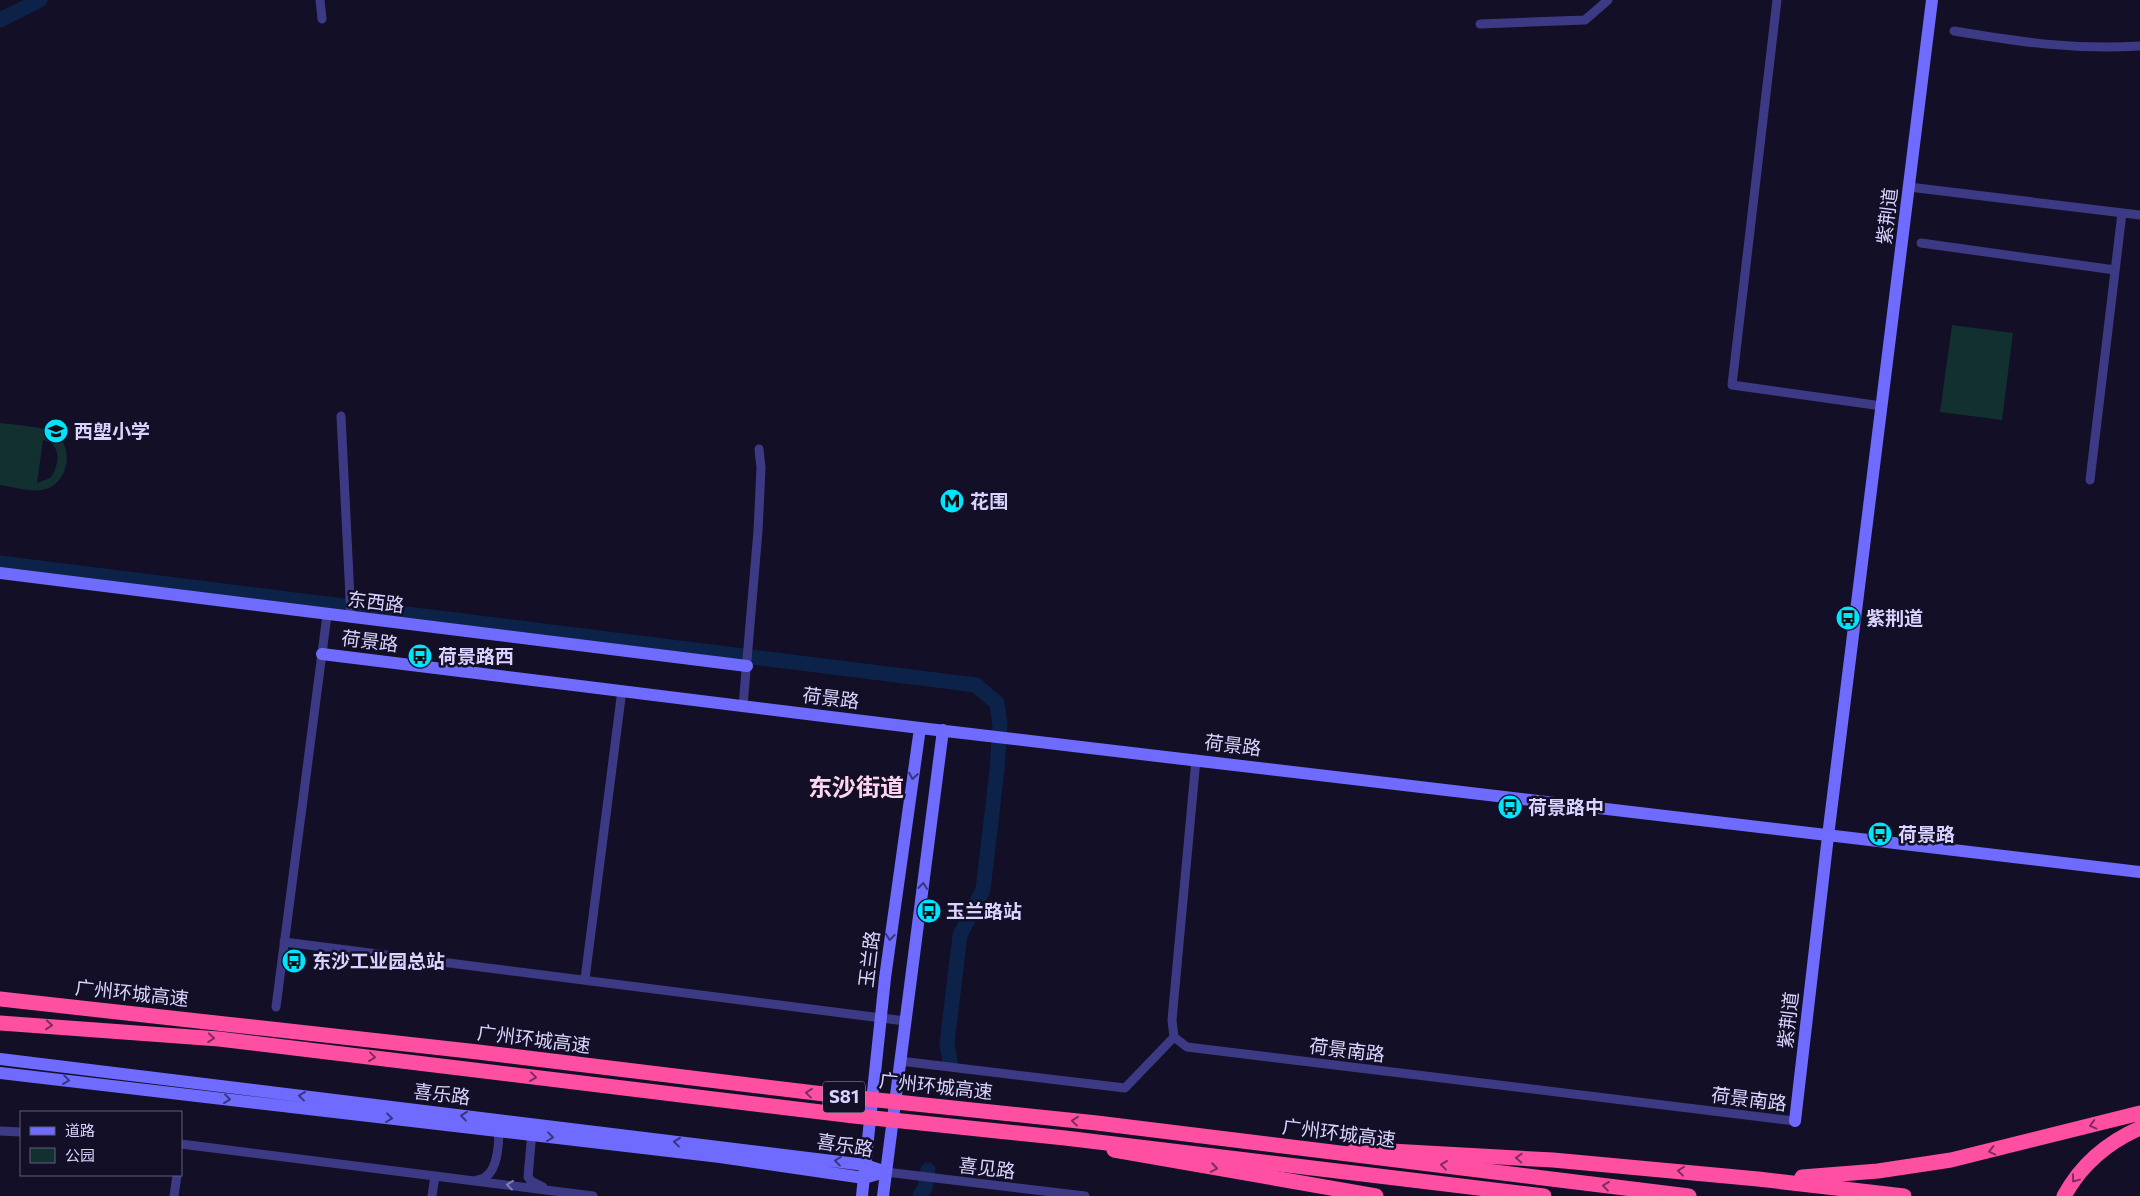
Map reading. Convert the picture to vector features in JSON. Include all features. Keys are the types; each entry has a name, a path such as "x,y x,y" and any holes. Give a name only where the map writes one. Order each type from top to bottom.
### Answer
{"highway":[{"name":"广州环城高速","path":"0,999 488,1053 849,1098 1097,1123 1689,1196"},
{"name":"广州环城高速","path":"0,1023 219,1039 854,1116 1011,1132 1544,1196"},
{"path":"1716,1175 1802,1176 1851,1174 1914,1167 2030,1142 2140,1112"},
{"path":"1097,1123 1298,1145 1553,1160 1716,1175 1904,1196"},
{"path":"2064,1196 2077,1177 2098,1154 2118,1139 2140,1128"},
{"path":"1011,1132 1376,1196"}],"street":[{"path":"320,0 322,19"},
{"path":"1480,24 1585,20 1608,0"},
{"path":"1776,0 1732,386 1882,406"},
{"name":"紫荆道","path":"1795,1121 1828,836 1932,0"},
{"path":"1954,31 2045,46 2097,49 2140,46"},
{"path":"1909,187 2140,215"},
{"path":"2090,480 2122,213"},
{"path":"1920,244 2115,270"},
{"path":"341,416 351,618"},
{"path":"743,706 750,645 761,483 759,450"},
{"name":"东西路","path":"0,573 747,666"},
{"path":"276,1007 327,615"},
{"name":"荷景路","path":"322,654 920,728 1196,759 2140,872"},
{"path":"585,978 622,690"},
{"name":"玉兰路","path":"862,1196 903,840 920,728"},
{"path":"882,1196 943,730"},
{"path":"900,1061 1125,1088 1174,1036 1172,1020 1196,759"},
{"path":"284,942 585,978 905,1021"},
{"name":"荷景南路","path":"1174,1036 1186,1047 1795,1121"},
{"name":"喜乐路","path":"0,1059 499,1126"},
{"name":"喜乐路","path":"0,1072 499,1126 886,1172"},
{"path":"468,1180 480,1180 493,1168 499,1126"},
{"path":"0,1130 20,1132"},
{"path":"532,1130 528,1177 531,1181 550,1190"},
{"path":"182,1144 593,1196"},
{"name":"喜见路","path":"886,1172 1085,1196"},
{"path":"174,1196 177,1176"},
{"path":"432,1196 435,1176"}],"green space":[{"path":"1952,325 2013,333 2002,420 1940,412"},
{"path":"0,423 30,426 52,432 63,442 67,458 66,467 57,482 51,487 42,490 32,490 0,485","holes":["43,440 49,442 56,450 56,467 50,478 37,483"]}],"waterway":[{"path":"0,20 40,0"},
{"path":"0,563 976,685 997,703 1000,725 997,770 983,890 960,935 947,1044 950,1062"},
{"path":"920,1196 925,1188 928,1170"}],"place":[{"name":"西塱小学","path":"56,431"},
{"name":"花围","path":"952,501"},
{"name":"紫荆道","path":"1848,618"},
{"name":"荷景路西","path":"420,656"},
{"name":"荷景路中","path":"1510,807"},
{"name":"荷景路","path":"1880,834"},
{"name":"玉兰路站","path":"929,911"},
{"name":"东沙工业园总站","path":"294,961"}],"district":[{"name":"东沙街道","path":"856,788"}]}
